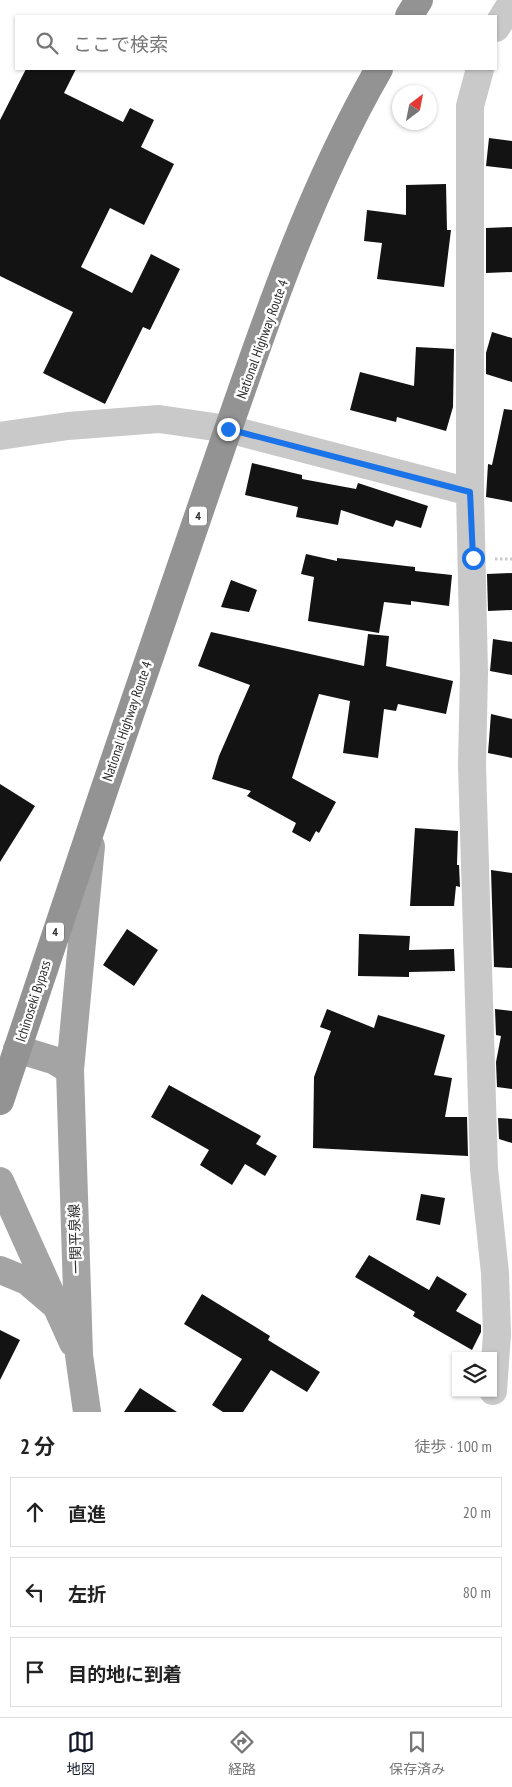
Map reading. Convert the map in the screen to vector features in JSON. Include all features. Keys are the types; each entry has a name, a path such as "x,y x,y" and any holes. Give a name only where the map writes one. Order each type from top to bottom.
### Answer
{"highway":[{"path":"410,15 419,0"},
{"name":"National Highway Route 4","path":"94,815 228,429 306,219 353,114 378,70"},
{"name":"Ichinoseki Bypass","path":"0,1101 94,815"}],"main road":[{"name":"一関平泉線","path":"79,1355 70,1070 94,815"},
{"path":"17,1049 53,1060 70,1070"},
{"path":"0,1181 79,1355 87,1412"},
{"path":"0,1270 27,1281 58,1308"}],"street":[{"path":"497,26 512,2"},
{"path":"480,70 470,106 472,180 470,492 474,673 472,765 484,1140 503,1274 496,1352"},
{"path":"0,436 68,426 159,419 228,429 470,492"},
{"path":"492,1412 493,1397"}],"building":[{"path":"25,70 76,70 64,93 123,122 130,108 154,120 141,147 174,164 144,225 110,208 81,267 132,293 151,254 180,269 150,330 143,327 105,404 43,373 73,312 0,276 0,120"},
{"path":"489,138 512,141 512,169 486,166"},
{"path":"446,184 447,230 451,230 444,287 377,279 382,243 364,241 367,210 406,215 406,185"},
{"path":"512,227 512,272 486,273 486,228"},
{"path":"492,332 512,338 512,382 486,374 486,353"},
{"path":"416,347 454,349 453,407 446,431 397,417 396,422 350,410 360,372 414,386"},
{"path":"504,409 512,410 512,502 486,497 488,464 492,465"},
{"path":"252,463 302,475 302,479 356,489 358,483 428,506 421,528 396,520 393,527 341,510 338,525 296,517 298,507 245,495"},
{"path":"306,554 337,561 337,558 415,567 415,571 452,575 449,606 411,601 411,605 384,602 379,633 308,621 314,577 301,574"},
{"path":"512,573 512,610 488,611 487,574"},
{"path":"231,580 257,590 249,612 221,607"},
{"path":"211,632 364,666 368,634 389,636 386,666 453,681 446,714 398,704 396,711 384,709 378,758 343,753 350,701 319,694 292,778 336,802 319,833 316,831 310,842 292,832 296,823 247,796 251,791 212,779 219,756 250,685 198,666"},
{"path":"493,639 512,642 512,675 490,671"},
{"path":"491,714 512,719 512,758 488,753"},
{"path":"0,784 35,806 0,862"},
{"path":"415,828 458,831 457,865 459,865 460,887 456,886 454,906 410,906"},
{"path":"491,870 512,873 512,968 494,967"},
{"path":"127,929 158,950 134,986 103,965"},
{"path":"359,934 410,936 409,950 454,949 455,971 409,972 409,977 358,976"},
{"path":"327,1009 374,1028 378,1015 445,1035 434,1075 452,1078 445,1117 467,1117 468,1156 313,1148 314,1077 331,1031 320,1027"},
{"path":"495,1009 512,1011 512,1089 497,1087 496,1062 501,1036 496,1035"},
{"path":"169,1085 261,1136 256,1144 277,1156 265,1176 245,1164 232,1185 200,1165 209,1150 151,1117"},
{"path":"498,1118 512,1119 512,1143 499,1139"},
{"path":"421,1194 445,1198 440,1225 416,1220"},
{"path":"369,1255 429,1290 437,1276 467,1294 456,1311 481,1325 481,1332 472,1350 413,1316 415,1312 355,1277"},
{"path":"202,1294 270,1336 268,1340 320,1372 307,1392 271,1370 243,1412 223,1412 212,1405 242,1359 184,1324"},
{"path":"0,1330 20,1340 0,1380"},
{"path":"140,1388 177,1412 124,1412"}],"route":[{"path":"228,429 470,492 473,558"}]}
